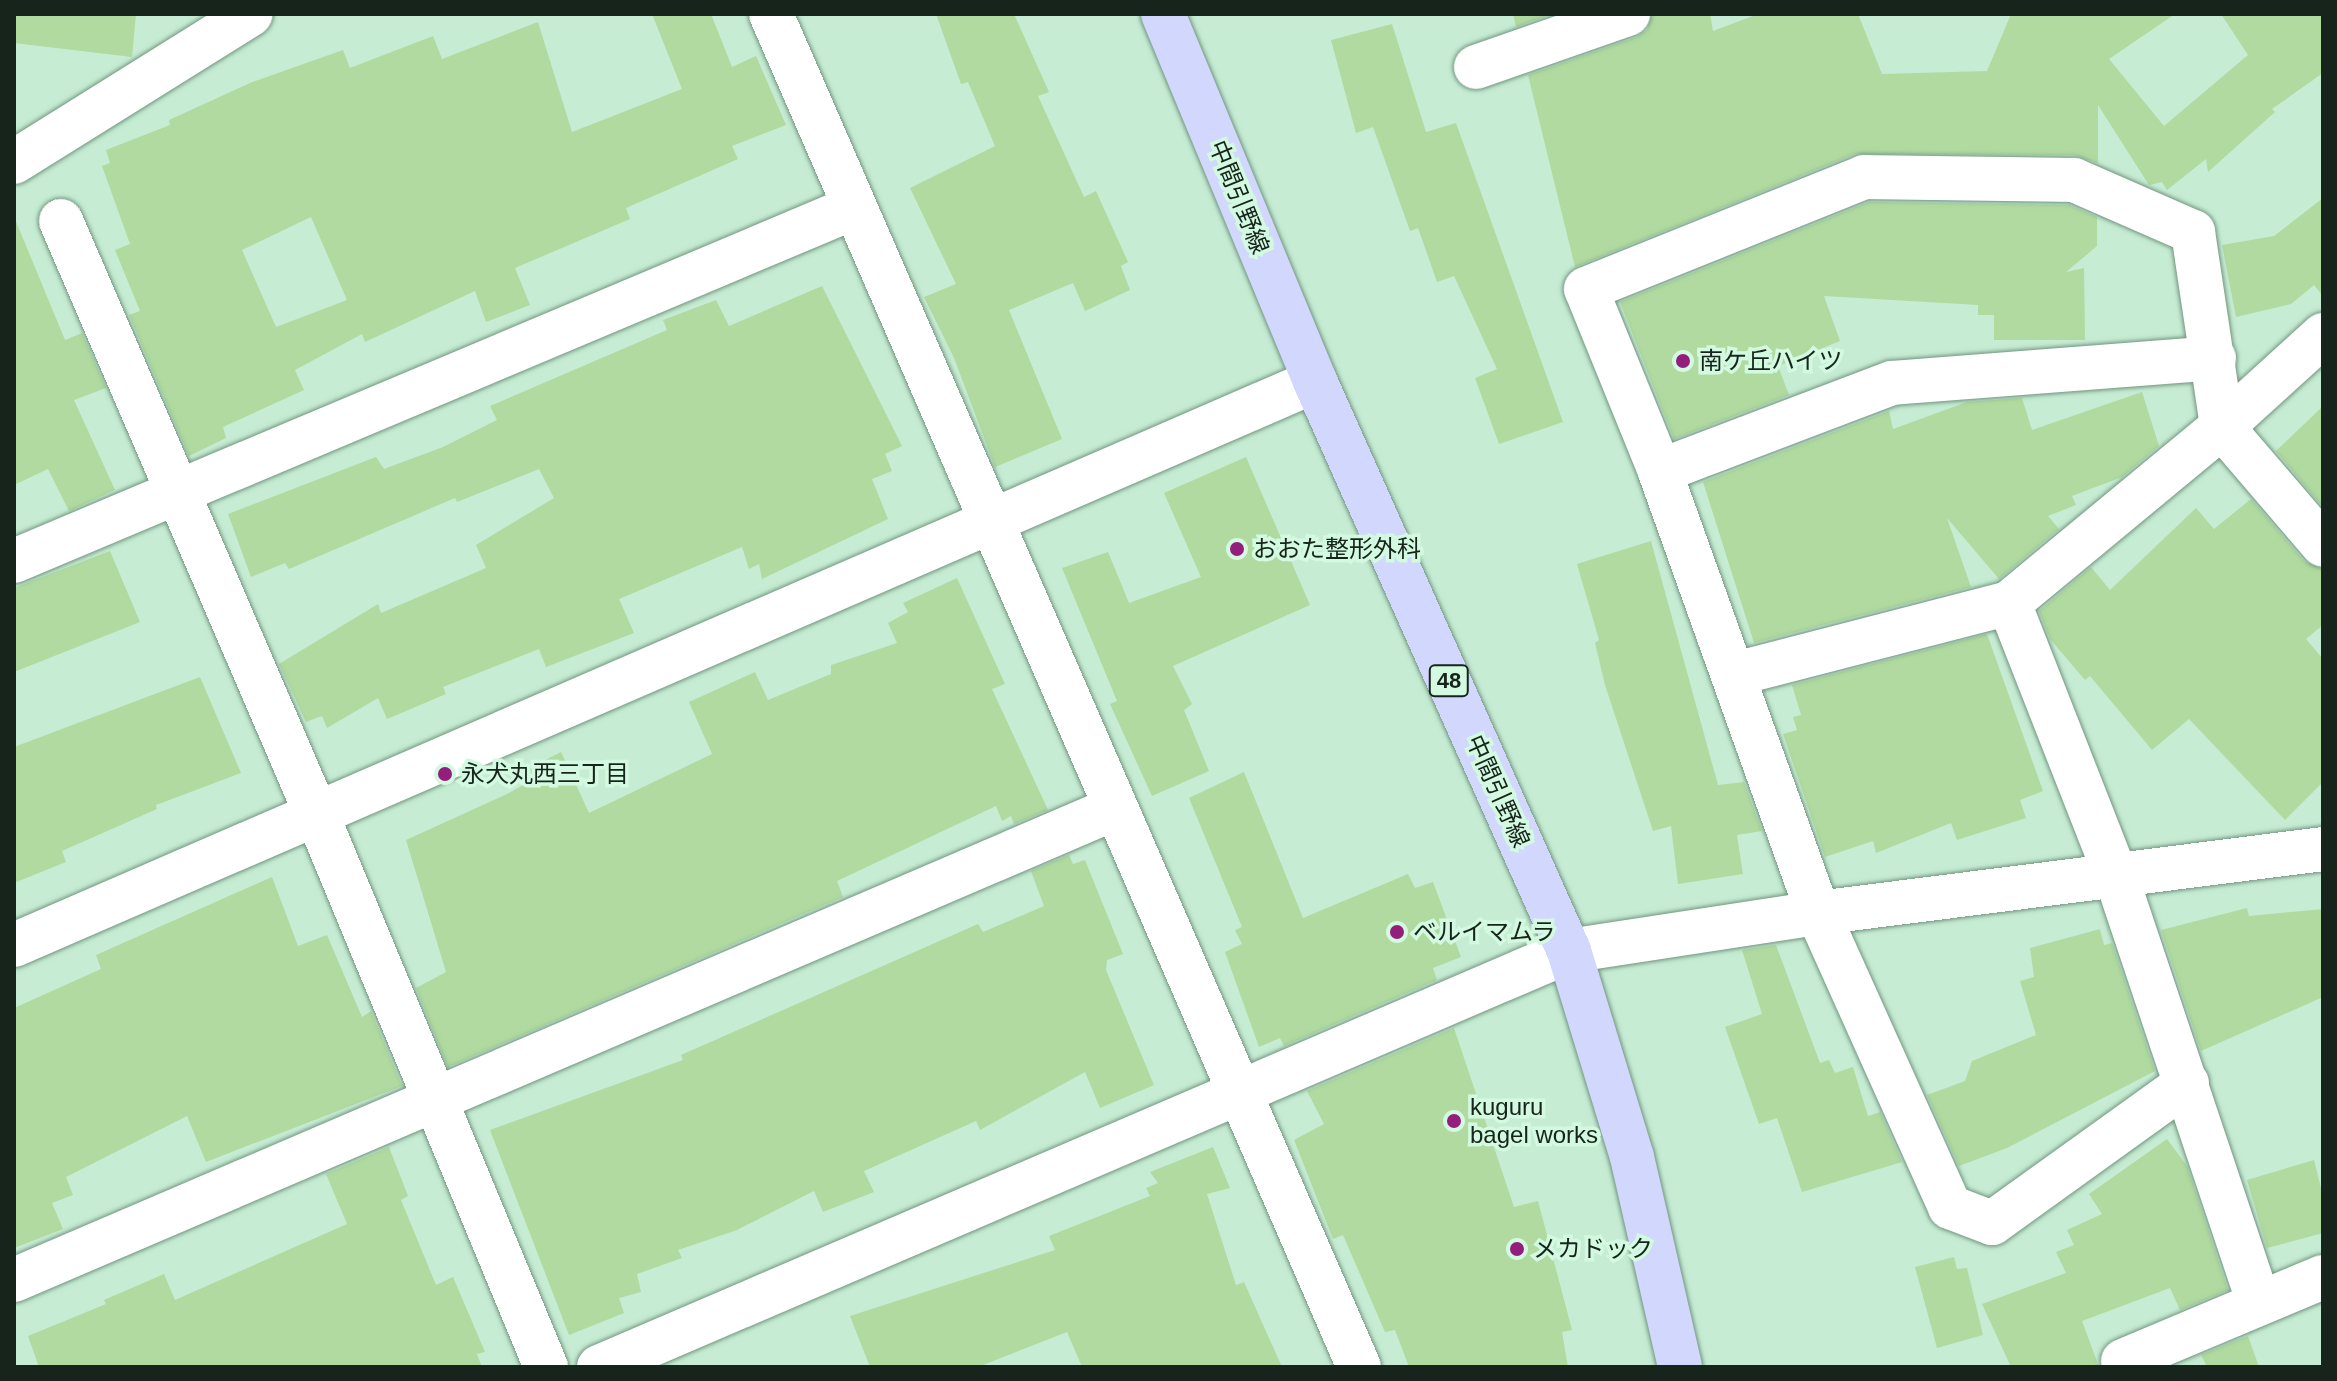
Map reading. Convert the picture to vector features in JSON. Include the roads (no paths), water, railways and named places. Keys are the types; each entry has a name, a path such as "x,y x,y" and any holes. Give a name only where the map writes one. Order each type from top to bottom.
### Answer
{"main road":[{"name":"中間引野線","path":"1163,14 1315,381 1569,951 1632,1157 1680,1367"}],"street":[{"path":"178,60 185,14"},
{"path":"14,162 251,14"},
{"path":"771,14 989,525 1359,1367"},
{"path":"1476,67 1628,14"},
{"path":"2187,1083 1992,1223 1950,1207 1818,913 1660,471 1586,289 1864,177 2074,180 2193,232 2222,427 2323,545"},
{"path":"14,561 855,207"},
{"path":"61,221 318,817 434,1104 546,1367"},
{"path":"1735,674 2009,603 2222,427 2323,335"},
{"path":"1660,471 1892,383 2214,358"},
{"path":"14,945 318,817 1315,381"},
{"path":"2009,603 2116,876 2258,1300"},
{"path":"14,1280 434,1104 1115,808"},
{"path":"599,1367 1569,951 1818,913 2323,849"},
{"path":"2123,1361 2258,1300 2323,1277"}],"place":[{"name":"南ケ丘ハイツ","path":"1683,361"},
{"name":"おおた整形外科","path":"1237,549"},
{"name":"永犬丸西三丁目","path":"445,774"},
{"name":"ベルイマムラ","path":"1397,932"},
{"name":"kuguru bagel works","path":"1454,1121"},
{"name":"メカドック","path":"1517,1249"}]}
